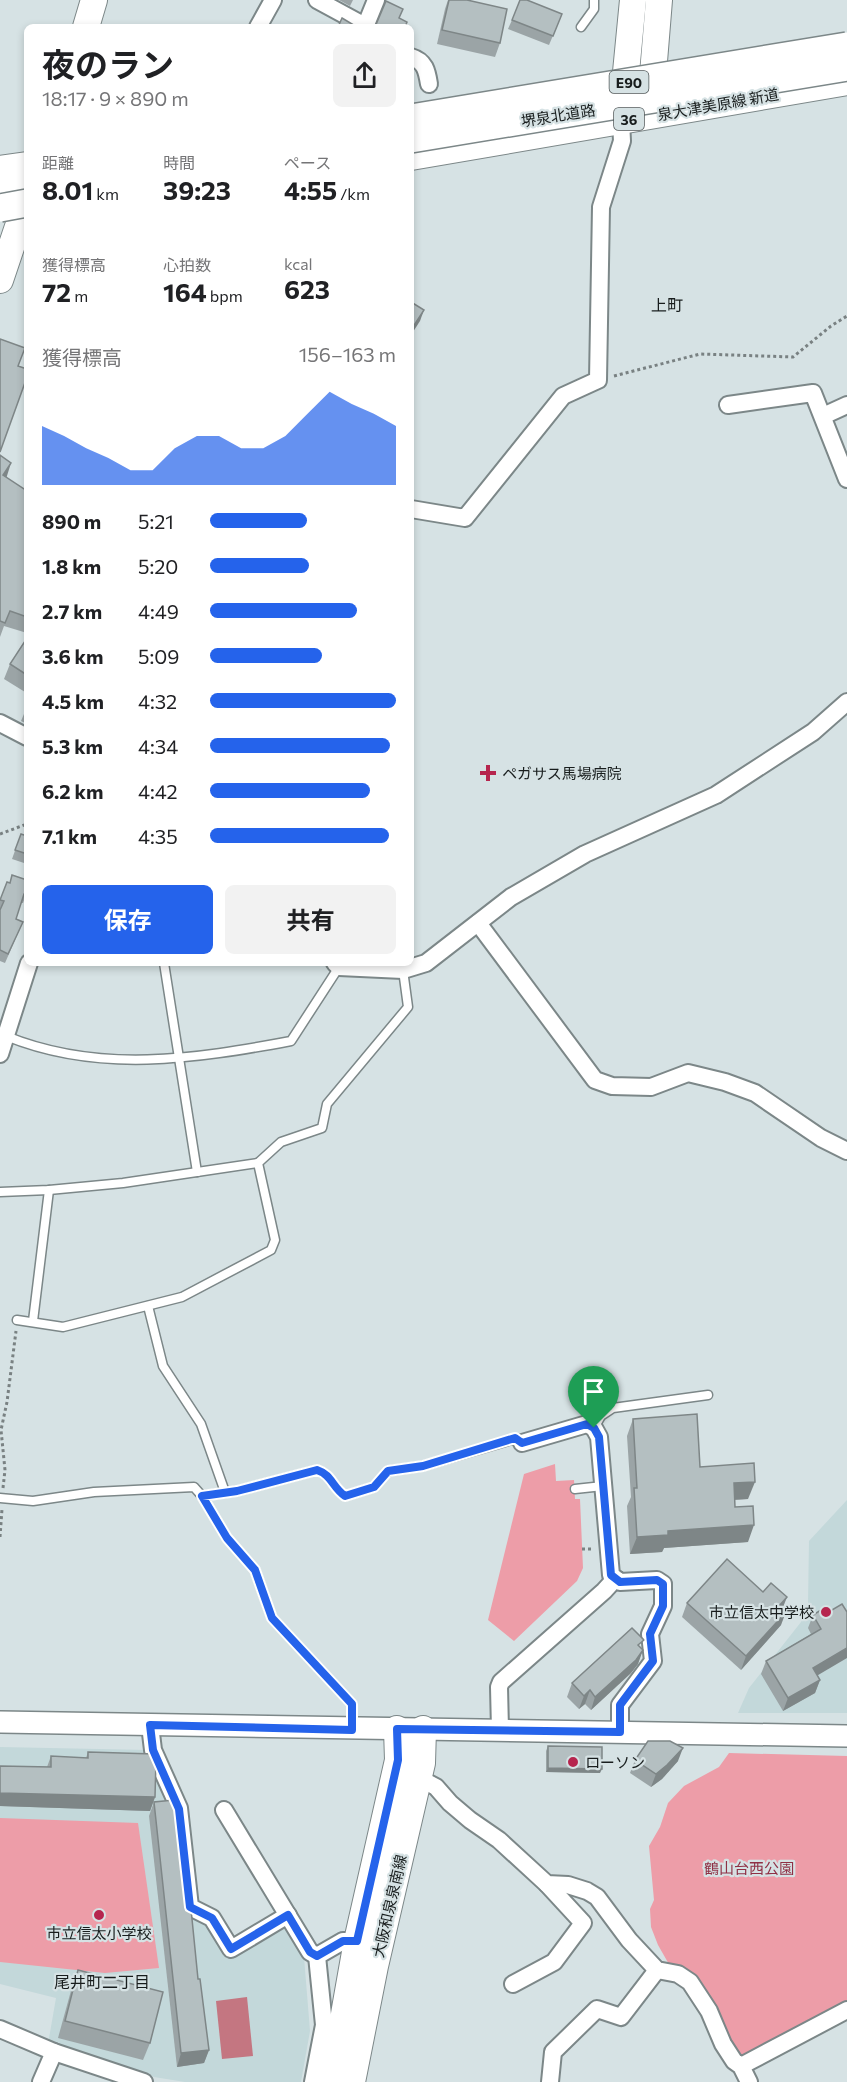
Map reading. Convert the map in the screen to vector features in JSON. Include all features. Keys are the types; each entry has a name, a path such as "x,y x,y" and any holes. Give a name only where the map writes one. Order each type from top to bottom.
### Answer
{"highway":[{"name":"堺泉北道路","path":"414,118 847,46"},
{"name":"堺泉北道路","path":"414,139 847,67"},
{"path":"0,186 24,182"}],"main road":[{"path":"87,24 94,0"},
{"path":"621,121 633,0"},
{"path":"649,116 659,0"},
{"path":"414,104 847,33"},
{"name":"泉大津美原線 新道","path":"414,156 847,82"},
{"path":"0,170 24,166"},
{"path":"0,280 17,214"},
{"name":"大阪和泉泉南線","path":"332,2082 357,1941 398,1760 397,1729"},
{"name":"大阪和泉泉南線","path":"352,2082 375,1966 422,1764 423,1729"}],"street":[{"path":"260,24 273,0"},
{"path":"317,0 360,24"},
{"path":"366,24 376,0"},
{"path":"414,58 419,59 426,68 429,84"},
{"path":"414,510 465,518 563,396 598,380 601,207 622,141 621,121"},
{"path":"728,405 813,393 843,456 847,479"},
{"path":"823,416 847,405"},
{"path":"350,966 403,970 426,963 511,897 585,854 716,795 813,732 847,702"},
{"path":"0,723 24,735"},
{"path":"478,923 595,1080 612,1086 651,1087 688,1073 724,1082 755,1093 821,1138 847,1151"},
{"path":"0,1054 28,966"},
{"path":"522,1443 587,1424 594,1428 599,1437 609,1569 615,1579 626,1583 657,1580 663,1584 663,1606 650,1634 653,1661 620,1705 620,1732"},
{"path":"500,1730 499,1687 501,1682 615,1579"},
{"path":"0,1722 352,1730 423,1729 847,1736"},
{"path":"150,1725 153,1750 179,1809 190,1907 212,1918 231,1949 288,1915"},
{"path":"419,1778 436,1787 470,1820 499,1840 547,1884 583,1923 554,1962 513,1984"},
{"path":"224,1810 310,1952 317,1956"},
{"path":"547,1884 568,1885 597,1897 629,1940 657,1970 678,1974 690,1982 709,2011 723,2044 734,2061 741,2066 749,2082"},
{"path":"317,1956 343,1941 357,1941"},
{"path":"313,2082 324,2025 317,1956"},
{"path":"550,2082 553,2052 597,2009 621,2017 657,1970"},
{"path":"741,2066 847,2010"},
{"path":"0,2029 54,2052 144,2082"},
{"path":"41,2082 54,2052"}],"lane":[{"path":"581,27 594,9 594,0"},
{"path":"164,966 197,1172"},
{"path":"6,1036 34,1047 80,1058 127,1060 235,1052 291,1041 336,966"},
{"path":"0,1192 123,1183 258,1163 281,1142 322,1128 327,1104 408,1007 403,970"},
{"path":"17,1320 63,1327 182,1297 271,1250 275,1240 258,1163"},
{"path":"33,1321 49,1190"},
{"path":"148,1306 163,1366 201,1424 225,1492"},
{"path":"594,1428 601,1416 613,1408 708,1395"},
{"path":"202,1496 317,1470 327,1473 338,1491 345,1496 374,1487 388,1471 423,1466 515,1438 522,1443"},
{"path":"1,1498 33,1501 94,1492 194,1486 227,1538 255,1570 272,1618 352,1704 352,1730"},
{"path":"575,1489 603,1486"}],"path":[{"path":"598,380 700,354 793,357 847,316"},
{"path":"0,834 24,825"},
{"path":"0,1537 1,1498 5,1470 1,1430 7,1402 17,1320"},
{"path":"582,1549 595,1548"}],"shaded area":[{"name":"市立信太中学校","path":"847,1500 847,1713 738,1713 749,1688 801,1622 808,1603 809,1541"},
{"name":"市立信太小学校","path":"0,1747 148,1750 175,1809 188,1910 210,1922 231,1954 285,1921 304,1957 310,2031 301,2082 185,2082 154,2077 48,2044 56,1998 0,1984"},
{"path":"247,1997 253,2056 222,2059 216,2001"}],"green space":[{"path":"555,1464 556,1481 574,1480 575,1499 580,1499 583,1568 577,1581 514,1641 488,1620 524,1474"},
{"name":"鶴山台西公園","path":"729,1753 847,1756 847,2002 739,2058 695,1983 678,1964 670,1966 651,1927 650,1909 654,1900 649,1846 660,1827 668,1803 684,1786 719,1767"},
{"path":"0,1818 138,1823 159,1968 105,1973 0,1962"}],"building":[{"path":"449,0 467,0 507,9 500,43 442,30"},
{"path":"520,0 527,0 562,14 553,36 512,20"},
{"path":"386,1 403,9 399,18 407,22 406,24 376,24"},
{"path":"342,18 352,24 339,24"},
{"path":"414,304 424,310 414,325"},
{"path":"0,339 24,348 18,366 24,368 24,385 0,452"},
{"path":"0,455 11,463 3,475 24,489 24,616 10,611 5,623 0,621"},
{"path":"24,643 24,673 10,664"},
{"path":"21,834 24,835 24,853 15,850"},
{"path":"12,875 24,879 24,894 16,919 23,922 8,954 0,950 0,910 4,901 0,900 7,882 10,883"},
{"path":"697,1414 700,1467 754,1463 755,1482 734,1483 735,1507 753,1506 754,1525 668,1531 668,1535 637,1537 633,1419"},
{"path":"727,1559 763,1592 771,1583 787,1597 779,1606 786,1612 746,1656 687,1603"},
{"path":"842,1604 847,1612 847,1648 813,1668 820,1680 788,1698 766,1661 821,1629 813,1615 824,1608 827,1613"},
{"path":"632,1628 644,1640 638,1645 643,1650 636,1660 595,1697 590,1690 584,1696 572,1683"},
{"path":"648,1741 670,1741 683,1748 656,1774 635,1760"},
{"name":"ローソン","path":"548,1746 602,1747 602,1769 548,1768"},
{"path":"88,1752 154,1754 156,1759 155,1797 0,1793 0,1766 51,1767 51,1756 88,1758"},
{"path":"174,1800 184,1895 191,1909 198,1979 200,1979 209,2050 181,2053 154,1802"},
{"path":"78,1970 163,1992 150,2043 65,2021"}],"place":[{"name":"ペガサス馬場病院","path":"488,773"},
{"name":"市立信太中学校","path":"826,1612"},
{"name":"ローソン","path":"573,1762"},
{"name":"市立信太小学校","path":"99,1915"}],"district":[{"name":"上町","path":"667,304"},
{"name":"尾井町二丁目","path":"102,1981"}],"route":[{"path":"587,1424 594,1428 599,1437 611,1575 620,1582 657,1580 663,1584 663,1606 650,1634 653,1661 620,1705 620,1732 397,1729 398,1760 357,1941 343,1941 317,1956 310,1952 288,1915 231,1949 212,1918 190,1907 179,1809 153,1750 150,1725 352,1730 352,1704 272,1618 255,1570 227,1538 202,1496 237,1491 317,1470 327,1473 338,1491 345,1496 374,1487 388,1471 423,1466 515,1438 522,1443 587,1424"}]}
